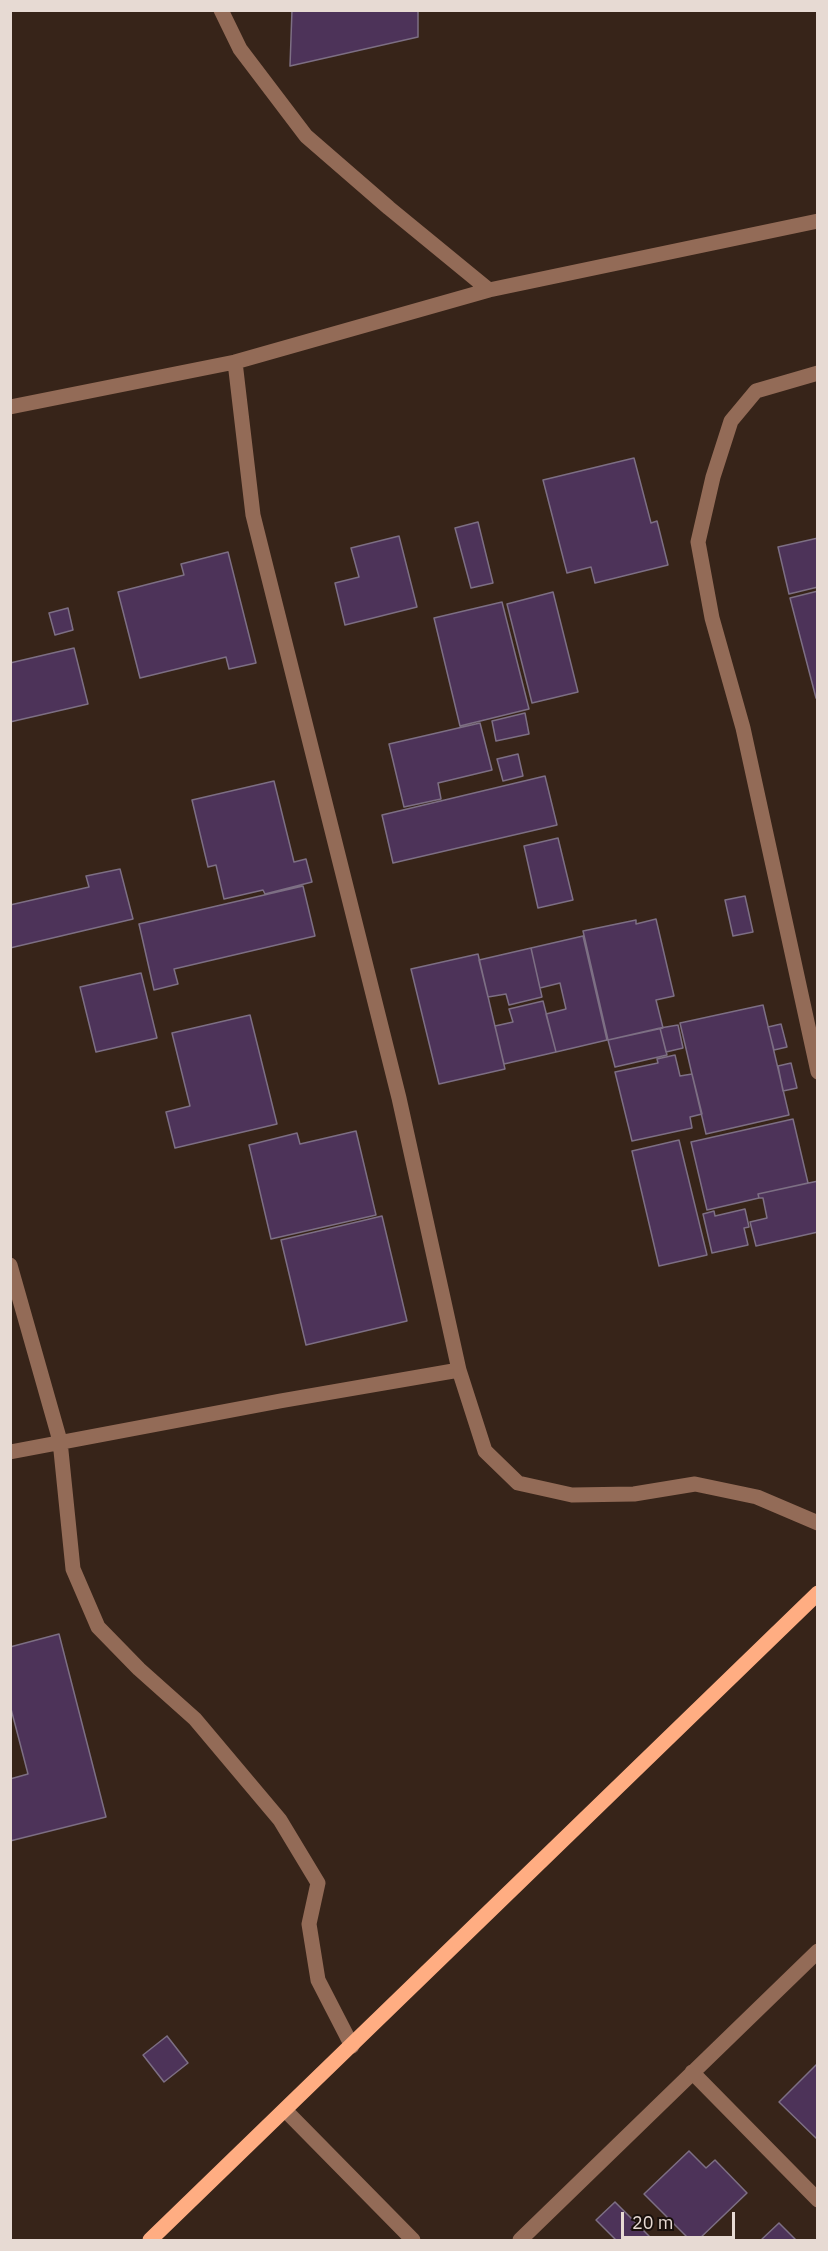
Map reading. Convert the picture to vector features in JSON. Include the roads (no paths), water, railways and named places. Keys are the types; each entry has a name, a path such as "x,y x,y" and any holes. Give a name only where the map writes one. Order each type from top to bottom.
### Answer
{"main road":[{"path":"150,2241 818,1593"}],"street":[{"path":"221,10 240,49 306,136 489,290"},
{"path":"10,407 235,362 489,290 818,221"},
{"path":"235,362 253,515 399,1098 459,1370 485,1451 518,1483 572,1495 634,1494 695,1484 757,1497 818,1523"},
{"path":"818,373 756,392 731,421 713,477 698,542 712,618 746,739 818,1072"},
{"path":"10,1265 60,1441 73,1569 98,1627 139,1670 195,1719 280,1820 318,1883 309,1923 318,1980 352,2046"},
{"path":"10,1452 60,1441 459,1370"},
{"path":"520,2241 818,1951"},
{"path":"692,2072 818,2200"},
{"path":"285,2110 413,2241"}]}
